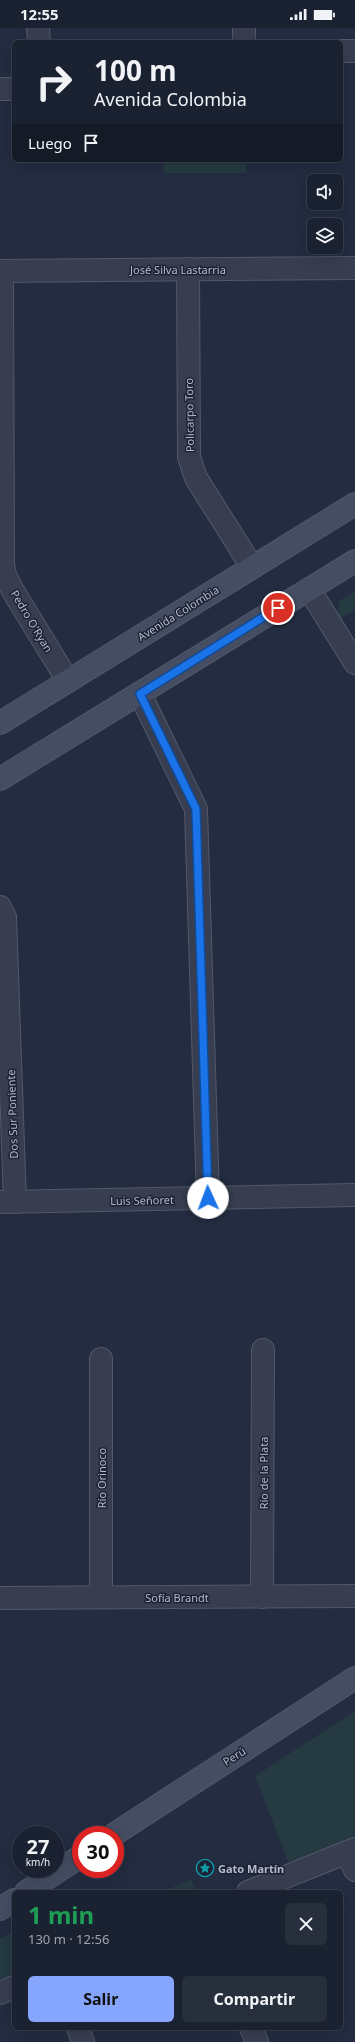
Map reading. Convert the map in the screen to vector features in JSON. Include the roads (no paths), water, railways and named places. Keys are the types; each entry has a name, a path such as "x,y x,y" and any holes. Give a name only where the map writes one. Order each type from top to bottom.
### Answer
{"main road":[{"name":"Avenida Colombia","path":"0,723 355,504"},
{"path":"0,779 355,561"},
{"name":"Perú","path":"124,1828 355,1678"},
{"path":"29,1890 72,1862"},
{"path":"0,1909 12,1901"}],"street":[{"path":"38,28 38,40"},
{"path":"244,28 244,40"},
{"path":"343,51 355,51"},
{"path":"0,89 12,89"},
{"name":"José Silva Lastarria","path":"1,271 355,268"},
{"name":"Policarpo Toro","path":"188,269 189,458 196,478 252,567"},
{"name":"Pedro O'Ryan","path":"1,271 3,565 5,574 13,591 68,681"},
{"path":"309,589 355,663"},
{"path":"140,694 196,809 208,1198"},
{"name":"Dos Sur Poniente","path":"0,907 5,917 8,1202"},
{"name":"Luis Señoret","path":"8,1202 355,1195"},
{"name":"Río de la Plata","path":"262,1597 263,1350"},
{"name":"Río Orinoco","path":"101,1359 101,1597"},
{"name":"Sofía Brandt","path":"0,1598 355,1596"},
{"path":"254,1890 352,1857"},
{"path":"0,1993 12,1988"},
{"path":"79,2030 83,2042"},
{"path":"252,2030 257,2042"}],"place":[{"name":"Gato Martín","path":"205,1868"}]}
